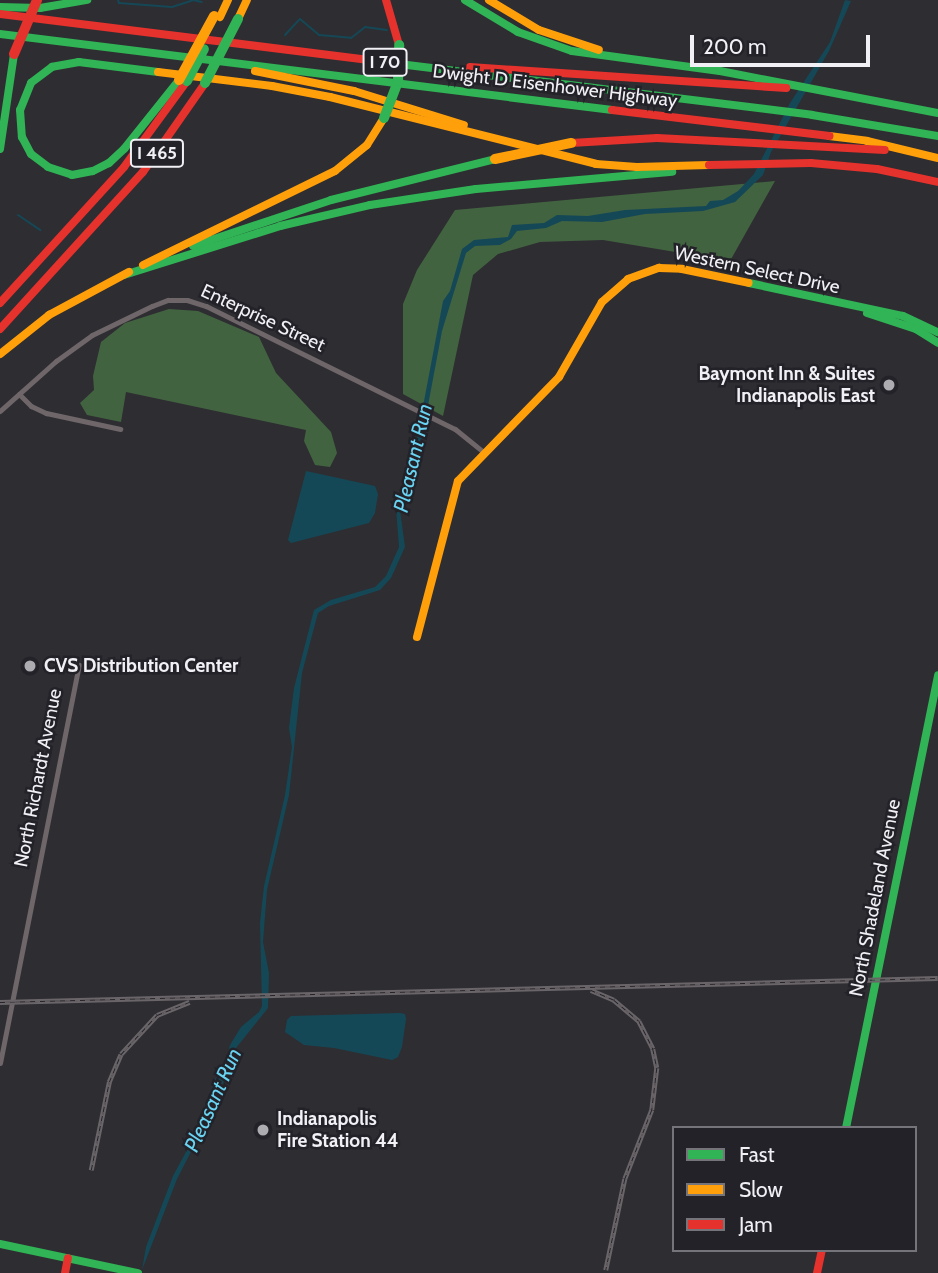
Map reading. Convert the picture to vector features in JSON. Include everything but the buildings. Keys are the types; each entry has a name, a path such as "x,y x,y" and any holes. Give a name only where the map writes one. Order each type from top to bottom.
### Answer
{"main road":[{"path":"0,149 14,54 37,0"},
{"path":"0,7 40,8 87,0"},
{"path":"217,17 221,0"},
{"name":"I 465","path":"0,303 124,167 183,80 228,0"},
{"name":"I 465","path":"0,329 143,172 205,83 247,0"},
{"path":"0,354 49,315 159,257 334,171 367,145 384,118 398,81 399,45 396,26 386,0"},
{"path":"465,0 501,24 545,43 581,53 784,86"},
{"path":"489,0 549,34 637,60"},
{"name":"Dwight D Eisenhower Highway","path":"0,14 770,110 938,136"},
{"name":"Dwight D Eisenhower Highway","path":"0,34 866,141 938,158"},
{"path":"183,80 124,149 109,163 93,172 72,174 48,167 31,153 22,137 20,110 31,83 52,67 79,62 305,92 537,151 614,166 784,162 855,166 938,182"},
{"path":"225,63 272,76 372,96 537,151"},
{"path":"415,66 808,88 938,113"},
{"path":"159,257 331,200 571,143 628,138 908,151"},
{"path":"124,275 280,226 382,202 475,189 736,164"},
{"name":"Western Select Drive","path":"417,637 453,492 463,474 559,377 606,297 639,273 659,268 682,269 903,316 938,332"},
{"name":"Western Select Drive","path":"848,306 916,329 938,343"},
{"name":"North Shadeland Avenue","path":"846,1126 938,675"},
{"path":"0,1244 138,1273"},
{"path":"817,1273 822,1252"},
{"path":"65,1273 68,1258"}],"street":[{"name":"Enterprise Street","path":"0,411 56,361 104,328 152,306 178,299 203,304 460,432 483,452"},
{"path":"19,394 29,405 46,413 120,429"},
{"name":"North Richardt Avenue","path":"0,1063 79,665"}],"green space":[{"path":"775,181 730,261 603,240 540,242 498,254 473,275 443,416 403,394 403,304 417,270 455,210"},
{"path":"169,309 198,311 259,337 276,373 331,432 337,453 330,467 315,465 304,441 306,430 126,392 121,422 87,415 80,403 94,390 93,376 101,342 125,323"}],"water":[{"name":"Pleasant Run","path":"845,0 851,1 829,51 771,152 763,175 735,202 703,211 645,214 602,222 562,221 546,228 517,231 511,239 500,245 475,246 466,253 442,331 417,464 400,510 405,547 391,578 380,590 329,606 318,613 302,673 289,795 267,890 263,942 269,973 268,1008 236,1048 214,1107 177,1179 142,1270 146,1247 173,1176 193,1139 215,1079 225,1065 230,1045 241,1027 259,1012 262,1006 260,923 264,886 285,795 292,747 289,728 294,688 314,610 331,600 375,587 386,576 399,547 396,508 413,459 443,301 450,291 462,249 474,240 508,237 512,225 544,223 557,215 588,216 625,210 706,206 710,201 723,200 738,191 754,174 790,103 830,42"},
{"path":"306,471 375,486 378,494 375,513 369,523 291,543 288,540"},
{"path":"405,1014 406,1019 402,1047 398,1057 392,1060 304,1045 285,1032 287,1020 291,1016"}],"waterway":[{"path":"118,0 119,3 172,7 193,0 202,2"},
{"path":"285,35 300,19 319,35 351,38 365,27 387,30"},
{"path":"18,215 40,230"}],"railway":[{"path":"0,1002 938,978"},
{"path":"591,990 614,1000 639,1021 653,1049 657,1068 652,1110 625,1179 606,1270"},
{"path":"91,1170 109,1082 121,1054 157,1015 190,1002"}],"traffic: fast":[{"path":"0,7 40,8 87,0"},
{"path":"465,0 518,32 572,51 720,71 938,113"},
{"path":"205,83 238,19"},
{"path":"0,34 612,110"},
{"path":"384,118 398,81 399,45"},
{"path":"187,81 204,49"},
{"path":"0,149 14,54"},
{"path":"158,72 79,62 52,67 31,83 20,110 22,137 31,154 48,167 72,175 93,171 109,163 124,149 179,80"},
{"path":"391,63 812,115 938,136"},
{"path":"193,246 331,200 495,159"},
{"path":"124,275 280,226 370,205 476,189 672,172"},
{"path":"749,283 903,316 938,332"},
{"path":"867,313 916,329 938,343"},
{"path":"846,1126 938,675"},
{"path":"0,1244 138,1273"}],"traffic: slow":[{"path":"220,17 228,0"},
{"path":"238,19 247,0"},
{"path":"489,0 539,30 599,50"},
{"path":"179,80 214,16"},
{"path":"255,71 354,91 464,125"},
{"path":"158,72 272,86 330,97 596,164 637,167 709,165"},
{"path":"143,265 335,171 367,145 384,118"},
{"path":"829,136 867,141 938,158"},
{"path":"495,159 571,143"},
{"path":"417,637 458,481 559,377 602,302 628,279 659,268 682,269 749,283"},
{"path":"0,354 49,315 129,272"}],"traffic: jam":[{"path":"14,54 37,0"},
{"path":"386,0 399,45"},
{"path":"0,14 391,63"},
{"path":"470,67 786,88"},
{"path":"0,303 124,167 187,81"},
{"path":"0,329 143,172 205,83"},
{"path":"612,110 829,136"},
{"path":"571,143 657,138 885,150"},
{"path":"709,165 811,163 877,169 938,182"},
{"path":"817,1273 822,1252"},
{"path":"65,1273 68,1258"}],"place":[{"name":"Baymont Inn & Suites Indianapolis East","path":"889,385"},
{"name":"CVS Distribution Center","path":"30,666"},
{"name":"Indianapolis Fire Station 44","path":"263,1130"}]}
